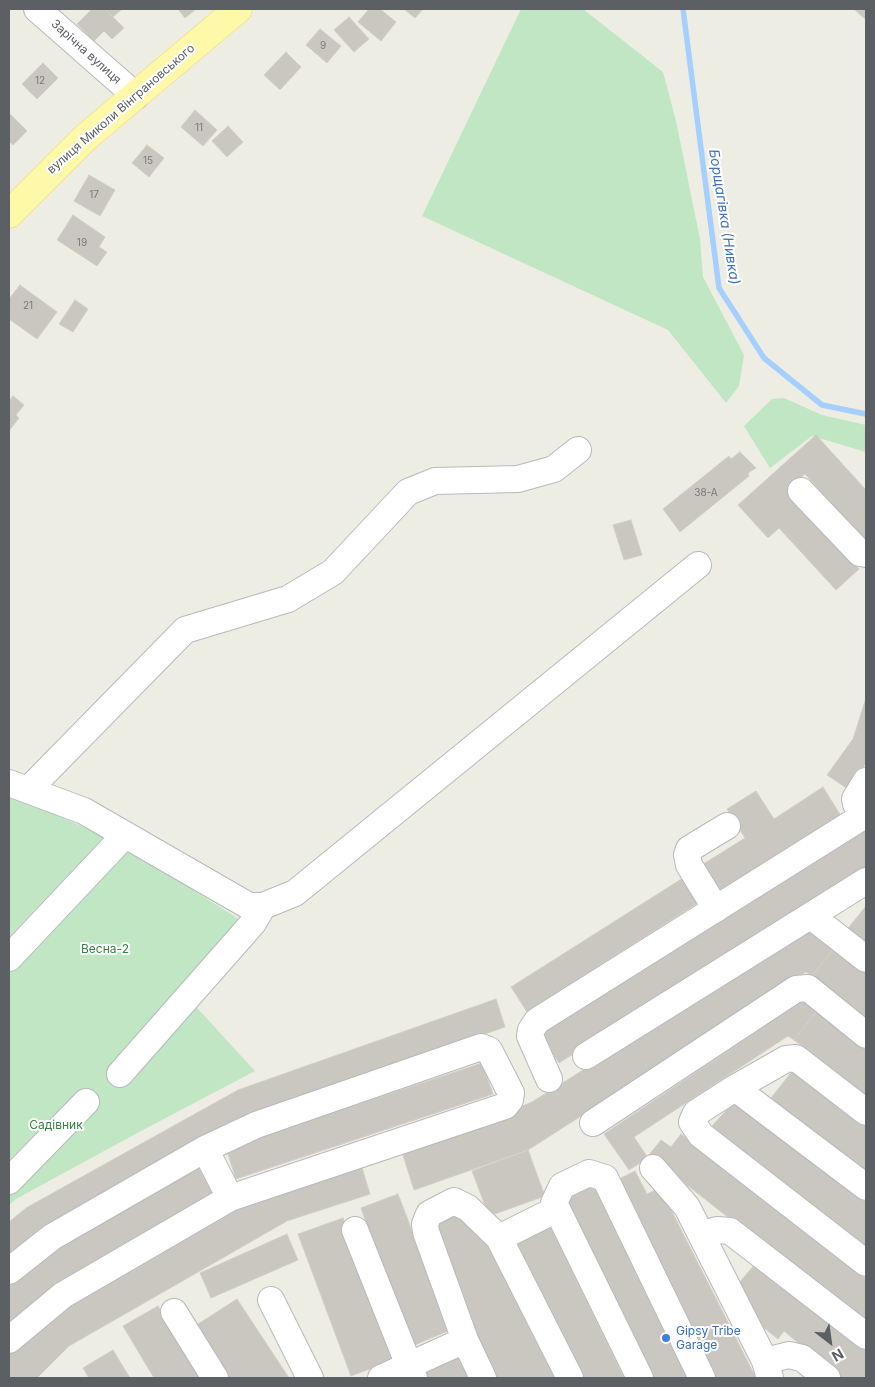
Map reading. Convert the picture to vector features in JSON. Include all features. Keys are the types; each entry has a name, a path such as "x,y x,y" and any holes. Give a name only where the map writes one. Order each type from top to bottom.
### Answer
{"main road":[{"name":"вулиця Миколи Вінграновського","path":"9,214 86,137 238,9"}],"street":[{"name":"Зарічна вулиця","path":"37,9 136,96"},
{"path":"578,450 554,470 518,479 435,481 408,492 333,572 288,599 185,630 18,787 84,811 249,906 263,906 295,892 698,565"},
{"path":"801,492 860,553 866,554"},
{"path":"550,1079 530,1036 536,1021 866,816 856,804 855,798 866,782"},
{"path":"716,908 689,865 687,855 690,849 727,826"},
{"path":"9,958 125,835"},
{"path":"586,1056 866,882"},
{"path":"120,1074 253,923 263,906"},
{"path":"811,916 866,959"},
{"path":"593,1123 796,988 808,988 866,1035"},
{"path":"9,1271 52,1237 206,1149 256,1125 481,1047 489,1050 511,1093 510,1100 505,1106 230,1198 62,1295 9,1340"},
{"path":"866,1112 796,1058 786,1059 735,1088 696,1113 692,1122 701,1135 866,1263"},
{"path":"735,1088 866,1187"},
{"path":"9,1181 86,1102"},
{"path":"206,1149 230,1198"},
{"path":"653,1168 687,1207 702,1234 767,1370 789,1355 802,1358 827,1378"},
{"path":"640,1378 554,1202 562,1186 589,1173 605,1178 702,1378"},
{"path":"483,1378 465,1340 426,1232 425,1224 428,1214 454,1201 468,1208 499,1238 570,1378"},
{"path":"499,1238 557,1210"},
{"path":"355,1230 412,1372"},
{"path":"702,1234 717,1230 730,1232 866,1336"},
{"path":"271,1300 310,1378"},
{"path":"174,1312 216,1378"},
{"path":"381,1378 412,1372 465,1340"}],"green space":[{"path":"521,9 583,9 663,72 676,121 700,239 703,277 744,355 739,386 726,403 668,330 422,216"},
{"path":"784,398 822,415 866,425 866,452 812,436 770,468 744,426 772,399"},
{"name":"Весна-2","path":"9,794 119,843 253,928 189,999 255,1071 16,1199 9,1205"}],"building":[{"path":"92,9 105,9 124,28 112,39 104,31 94,41 77,24"},
{"path":"105,9 122,9 113,17"},
{"path":"178,9 196,9 185,18"},
{"path":"369,9 380,9 396,22 381,41 358,22"},
{"path":"404,9 423,9 415,18"},
{"path":"866,9 866,20 855,10"},
{"path":"349,17 369,39 354,52 334,30"},
{"path":"320,29 341,46 327,63 306,45"},
{"path":"286,52 301,67 280,90 264,75"},
{"path":"43,63 58,78 37,99 22,84"},
{"path":"195,110 217,130 203,146 181,127"},
{"path":"9,113 27,131 13,145 9,141"},
{"path":"228,126 243,142 227,157 212,141"},
{"path":"147,145 164,158 149,177 132,163"},
{"path":"89,175 115,190 100,216 74,201"},
{"path":"73,215 105,237 99,247 107,252 97,266 57,240"},
{"path":"20,285 57,312 37,339 9,319 9,299"},
{"path":"75,300 88,309 73,332 59,324"},
{"path":"13,396 24,405 16,415 19,418 9,431 9,401"},
{"path":"816,435 866,490 866,542 805,474 787,490 859,569 836,590 779,528 768,538 738,505"},
{"path":"740,452 756,468 748,473 749,476 680,532 663,509 729,456 731,459"},
{"path":"631,520 642,555 624,560 613,525"},
{"path":"866,698 866,763 848,789 827,775 853,739"},
{"path":"823,787 841,816 715,896 697,868 745,838 727,809 756,791 774,819"},
{"path":"861,824 866,831 866,867 559,1063 538,1031"},
{"path":"683,878 699,902 527,1012 511,987"},
{"path":"866,906 866,949 845,932"},
{"path":"810,928 834,948 812,976 806,972 528,1150 414,1190 401,1149 492,1119 532,1102"},
{"path":"834,948 866,973 866,1019 812,976"},
{"path":"496,999 505,1027 247,1117 44,1226 9,1255 9,1222 26,1208 238,1090"},
{"path":"804,1000 817,1011 794,1040 788,1036 634,1137 648,1158 629,1170 604,1134"},
{"path":"817,1011 866,1049 866,1095 794,1040"},
{"path":"482,1063 493,1094 236,1179 226,1148"},
{"path":"794,1069 866,1125 866,1171 771,1098"},
{"path":"736,1100 866,1202 866,1248 710,1128"},
{"path":"681,1134 866,1279 866,1326 649,1155 661,1140 671,1147"},
{"path":"528,1150 545,1196 489,1216 472,1171"},
{"path":"360,1161 370,1194 287,1221 69,1346 37,1378 9,1378 9,1354 59,1305 271,1187"},
{"path":"199,1168 215,1196 9,1325 9,1282 37,1259"},
{"path":"635,1171 647,1194 660,1188 756,1378 715,1378 615,1181"},
{"path":"597,1181 692,1378 649,1378 563,1198"},
{"path":"398,1194 450,1330 410,1347 361,1208"},
{"path":"450,1211 454,1217 462,1214 485,1240 556,1378 490,1378 433,1218"},
{"path":"343,1218 396,1359 351,1376 298,1234"},
{"path":"549,1224 624,1378 582,1378 514,1240"},
{"path":"287,1234 298,1260 211,1298 200,1273"},
{"path":"757,1262 866,1351 866,1378 840,1378 784,1331 778,1339 763,1327 737,1285"},
{"path":"237,1299 289,1378 225,1378 192,1328"},
{"path":"158,1306 200,1378 154,1378 123,1326"},
{"path":"113,1350 130,1378 89,1378 83,1368"},
{"path":"461,1351 474,1378 427,1378 423,1370"}],"waterway":[{"name":"Борщагівка (Нивка)","path":"683,9 719,288 764,358 822,405 866,414"}],"place":[{"name":"Gipsy Tribe Garage","path":"666,1338"}],"park label":[{"name":"Садівник","path":"56,1125"}]}
